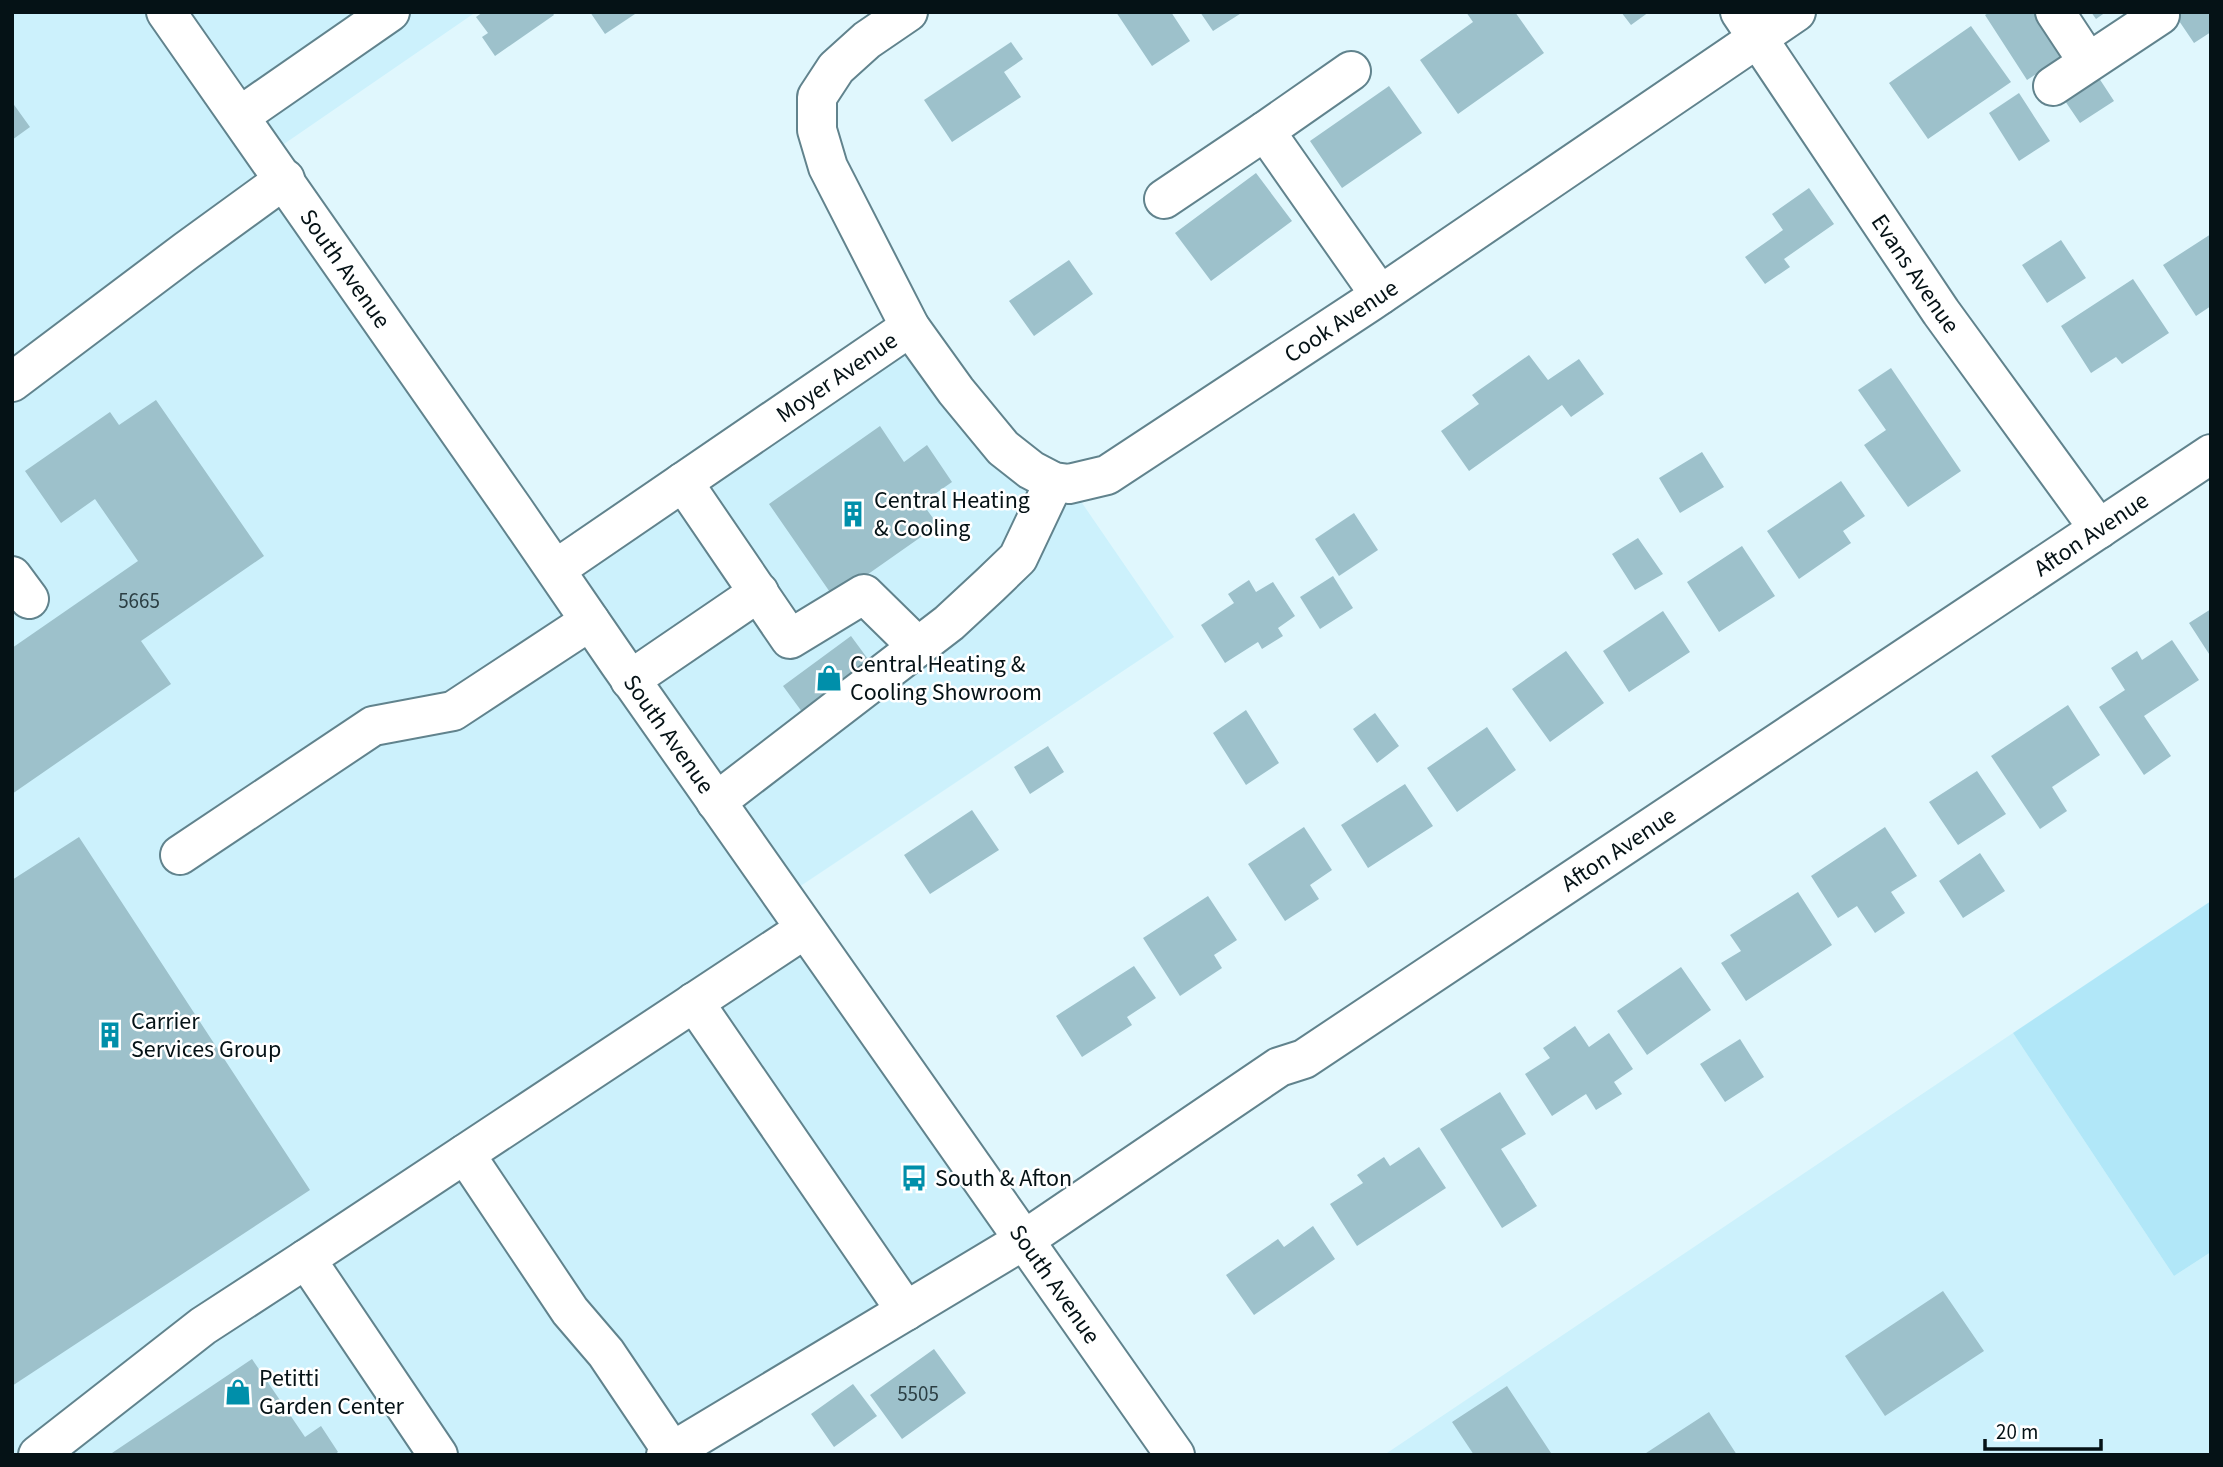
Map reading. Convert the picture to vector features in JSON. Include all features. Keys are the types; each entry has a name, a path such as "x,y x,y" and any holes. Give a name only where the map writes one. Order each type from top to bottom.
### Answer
{"street":[{"name":"South Avenue","path":"166,12 1175,1455"},
{"path":"240,116 390,12"},
{"name":"Moyer Avenue","path":"556,569 910,327 828,167 817,130 817,97 836,68 867,40 908,12"},
{"name":"Cook Avenue","path":"1054,482 1069,484 1107,475 1380,295 1749,25 1796,12"},
{"path":"2055,12 2088,62"},
{"path":"2053,86 2160,15"},
{"name":"Evans Avenue","path":"1749,25 1941,312 2099,529"},
{"path":"1164,199 1351,71"},
{"path":"1265,131 1380,295"},
{"path":"12,382 285,179"},
{"path":"716,802 949,623 1018,558 1054,482 1031,470 1003,449 956,391 910,327"},
{"name":"Afton Avenue","path":"669,1453 1024,1240 1279,1066 1304,1059 2211,454"},
{"path":"683,482 790,639 864,594 918,647"},
{"path":"631,680 759,592"},
{"path":"180,855 373,726 453,711 590,621"},
{"path":"38,1455 203,1326 806,929"},
{"path":"694,1002 906,1311"},
{"path":"465,1154 570,1311 606,1353 669,1453"},
{"path":"306,1259 438,1455"}],"shaded area":[{"path":"12,12 476,12 268,155 556,569 910,327 956,391 1069,484 1174,637 784,897 1024,1240 708,1455 12,1455"},
{"path":"2211,901 2211,1252 2174,1276 2013,1033"},
{"path":"2013,1033 2174,1276 2211,1252 2211,1455 1384,1455"}],"building":[{"path":"483,12 552,12 554,15 495,56 482,37 488,33 476,17"},
{"path":"590,12 638,12 605,34"},
{"path":"1116,12 1171,12 1190,41 1152,66"},
{"path":"1200,12 1243,12 1213,31"},
{"path":"1466,12 1515,12 1544,53 1458,114 1420,60 1473,22"},
{"path":"1621,12 1649,12 1631,25"},
{"path":"1990,12 2034,12 2063,57 2027,80 1985,15"},
{"path":"2091,12 2106,12 2096,19"},
{"path":"2173,12 2211,12 2211,32 2194,43"},
{"path":"1971,26 2011,82 1928,139 1889,83"},
{"path":"1011,42 1023,59 1004,72 1021,97 952,142 924,100"},
{"path":"2095,72 2114,101 2080,123 2061,95"},
{"path":"1389,86 1422,133 1342,188 1310,141"},
{"path":"2019,93 2050,141 2019,161 1989,113"},
{"path":"12,102 30,127 12,140"},
{"path":"1256,173 1292,221 1211,281 1175,233"},
{"path":"1809,188 1834,224 1784,259 1790,267 1765,284 1745,257 1783,230 1772,214"},
{"path":"2211,234 2211,306 2196,316 2163,265"},
{"path":"2061,240 2086,278 2047,303 2022,265"},
{"path":"1069,260 1093,294 1034,336 1009,301"},
{"path":"2133,279 2169,333 2122,364 2116,357 2091,373 2061,326"},
{"path":"1529,355 1548,380 1579,359 1604,394 1571,417 1562,405 1469,471 1441,431 1479,404 1472,395"},
{"path":"1891,368 1961,471 1908,507 1864,445 1886,430 1858,390"},
{"path":"156,400 264,556 141,641 171,684 12,794 12,648 138,561 95,499 61,523 25,471 110,412 119,425"},
{"name":"Central Heating & Cooling","path":"880,426 904,462 927,445 952,482 922,503 938,525 834,598 769,504"},
{"path":"1702,452 1724,487 1680,513 1659,478"},
{"path":"1841,481 1865,516 1843,531 1851,543 1799,579 1767,531"},
{"path":"1354,513 1378,550 1339,576 1315,539"},
{"path":"1638,538 1663,574 1635,590 1612,554"},
{"path":"1742,546 1775,596 1719,632 1687,582"},
{"path":"1333,576 1353,608 1320,629 1300,597"},
{"path":"1249,580 1256,592 1273,582 1295,616 1278,628 1283,636 1262,649 1258,642 1225,663 1201,625 1234,603 1228,594"},
{"path":"2211,609 2211,657 2189,623"},
{"path":"1663,611 1690,652 1629,692 1603,651"},
{"name":"Central Heating & Cooling Showroom","path":"851,636 876,670 808,720 783,686"},
{"path":"2172,640 2199,680 2144,716 2171,756 2144,775 2099,707 2125,690 2111,668 2137,651 2142,660"},
{"path":"1566,651 1604,703 1550,742 1512,689"},
{"path":"2068,705 2100,755 2052,787 2067,811 2040,829 1991,756"},
{"path":"1246,710 1279,763 1246,785 1213,733"},
{"path":"1375,713 1399,746 1377,763 1353,729"},
{"path":"1487,727 1516,770 1457,812 1427,768"},
{"path":"1048,746 1064,772 1030,794 1014,767"},
{"path":"1977,771 2006,814 1958,845 1929,802"},
{"path":"1405,784 1433,826 1368,868 1341,825"},
{"path":"972,810 999,850 930,894 904,855"},
{"path":"1304,827 1332,870 1310,885 1319,899 1285,921 1248,864"},
{"path":"1885,827 1917,876 1891,892 1905,913 1875,933 1857,906 1838,918 1811,876"},
{"name":"Carrier Services Group","path":"79,837 310,1190 12,1386 12,880"},
{"path":"1980,853 2005,891 1963,918 1939,881"},
{"path":"1798,892 1832,945 1746,1001 1721,963 1741,951 1730,935"},
{"path":"1208,896 1237,940 1214,955 1222,968 1180,996 1143,938"},
{"path":"1134,966 1156,998 1127,1017 1132,1025 1082,1057 1056,1016"},
{"path":"1681,967 1711,1010 1647,1055 1617,1011"},
{"path":"1575,1026 1589,1047 1609,1033 1633,1069 1614,1082 1622,1094 1596,1110 1586,1094 1552,1116 1525,1074 1550,1058 1543,1048"},
{"path":"1740,1039 1764,1077 1725,1102 1700,1064"},
{"path":"1500,1092 1526,1134 1501,1149 1537,1206 1502,1228 1440,1129"},
{"path":"1419,1147 1446,1188 1357,1246 1330,1204 1363,1183 1357,1175 1384,1157 1390,1166"},
{"path":"1313,1226 1335,1259 1254,1315 1226,1275 1278,1239 1284,1247"},
{"path":"1943,1291 1984,1351 1885,1416 1845,1356"},
{"path":"934,1349 966,1393 902,1439 870,1395"},
{"name":"Petitti Garden Center","path":"252,1359 305,1437 321,1426 338,1452 334,1455 109,1455"},
{"path":"853,1384 877,1416 834,1447 811,1414"},
{"path":"1507,1386 1551,1453 1549,1455 1474,1455 1452,1422"},
{"path":"1709,1412 1737,1455 1643,1455"}],"place":[{"name":"Central Heating & Cooling","path":"853,514"},
{"name":"Central Heating & Cooling Showroom","path":"829,678"},
{"name":"Carrier Services Group","path":"110,1035"},
{"name":"South & Afton","path":"914,1178"},
{"name":"Petitti Garden Center","path":"238,1392"}]}
